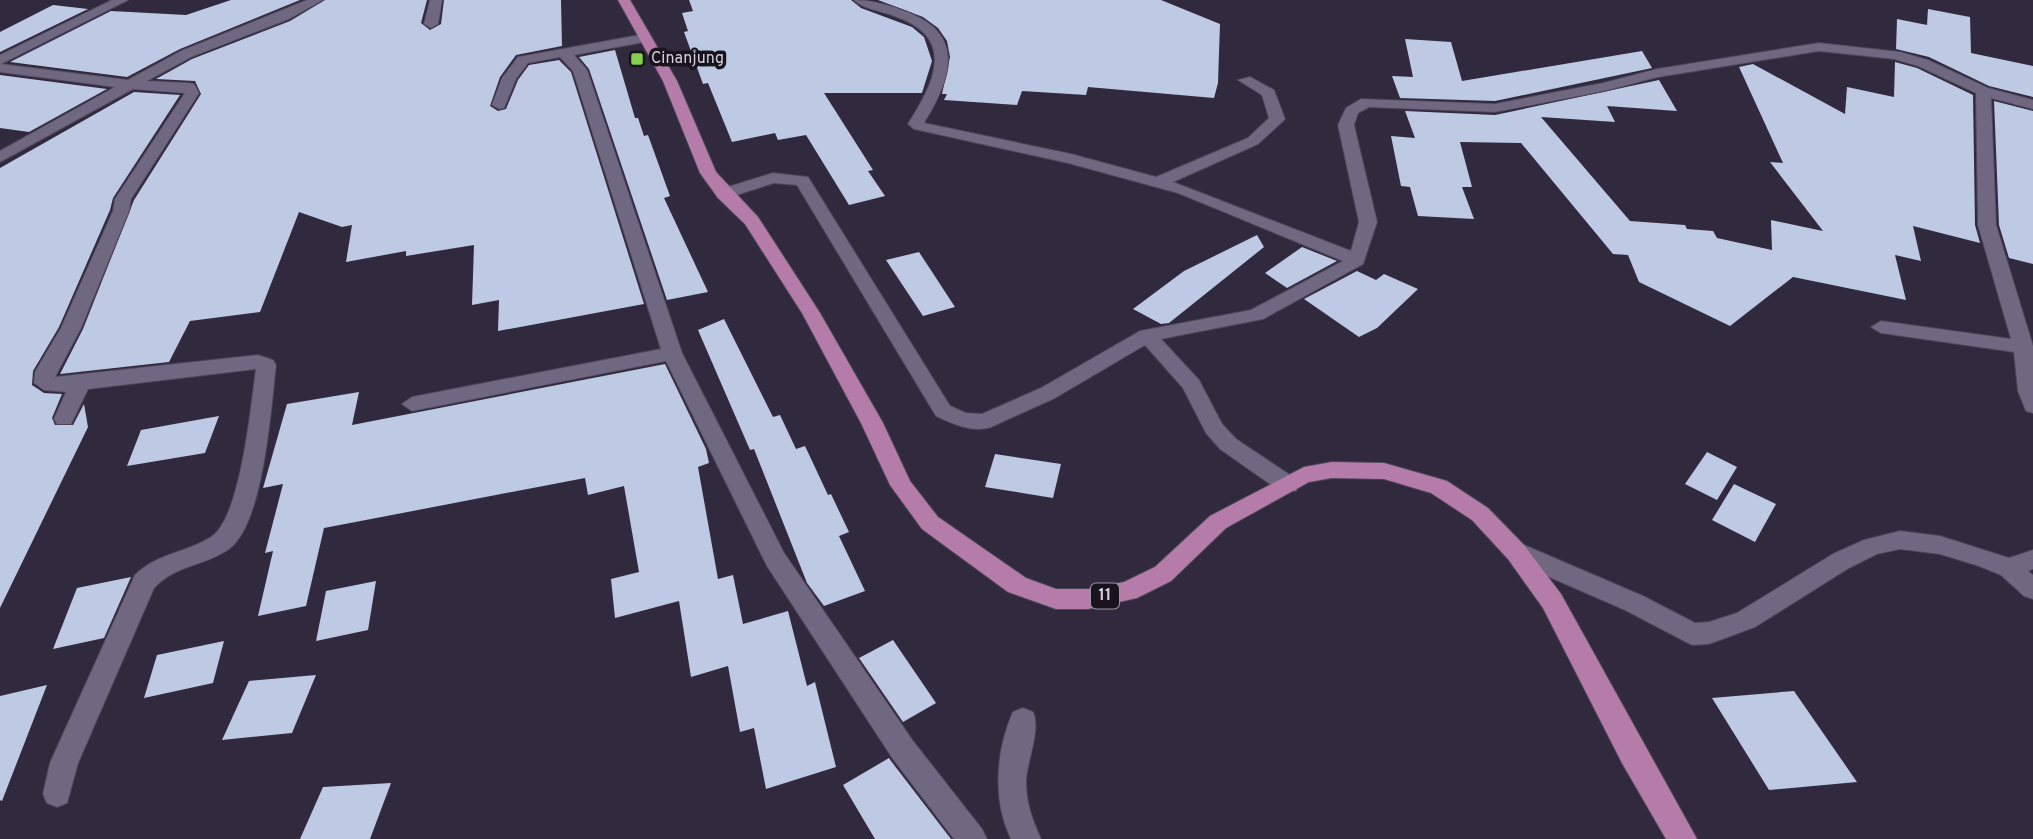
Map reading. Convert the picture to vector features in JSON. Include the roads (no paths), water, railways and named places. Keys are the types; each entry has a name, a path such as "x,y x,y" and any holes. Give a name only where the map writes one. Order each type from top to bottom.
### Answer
{"highway":[{"name":"11","path":"624,0 670,81 708,173 724,194 752,221 811,313 872,423 901,485 930,523 1017,585 1055,599 1088,600 1128,591 1163,574 1218,522 1304,475 1332,470 1384,471 1439,487 1480,514 1516,552 1552,601 1632,754 1682,839"}],"street":[{"path":"0,60 122,0"},
{"path":"0,157 186,54 284,16 317,0"},
{"path":"431,24 436,0"},
{"path":"860,0 925,24 941,41 945,55 929,104 916,124 919,126 1071,159 1184,190 1357,260"},
{"path":"499,106 509,78 523,60 645,37"},
{"path":"724,194 773,178 802,180 943,411 962,420 984,422 1048,393 1147,335 1256,315 1357,260 1368,222 1346,125 1351,111 1366,102 1495,108 1604,87 1657,73 1819,47 1895,55 1923,63 1983,91 2033,105"},
{"path":"564,53 580,70 672,353 775,559 903,750 972,839"},
{"path":"0,68 130,85 189,87 192,93 123,198 121,211 71,328 45,372 44,383 52,385 258,362 266,365 251,468 234,530 223,542 154,569 144,583 64,763 57,794"},
{"path":"1157,183 1253,141 1277,119 1269,93 1245,80"},
{"path":"1983,91 1987,154 1984,180 1987,225 2026,350 2028,391 2033,406"},
{"path":"1881,327 2026,350"},
{"path":"1147,335 1192,386 1213,428 1228,444 1288,485"},
{"path":"412,404 672,353"},
{"path":"64,419 81,382"},
{"path":"1516,552 1634,603 1692,634 1709,632 1746,620 1840,561 1872,546 1900,540 1940,545 2009,568 2033,589"},
{"path":"2009,568 2033,559"},
{"path":"1023,720 1012,782 1015,822 1026,839"}],"place":[{"name":"Cinanjung","path":"637,59"}]}
